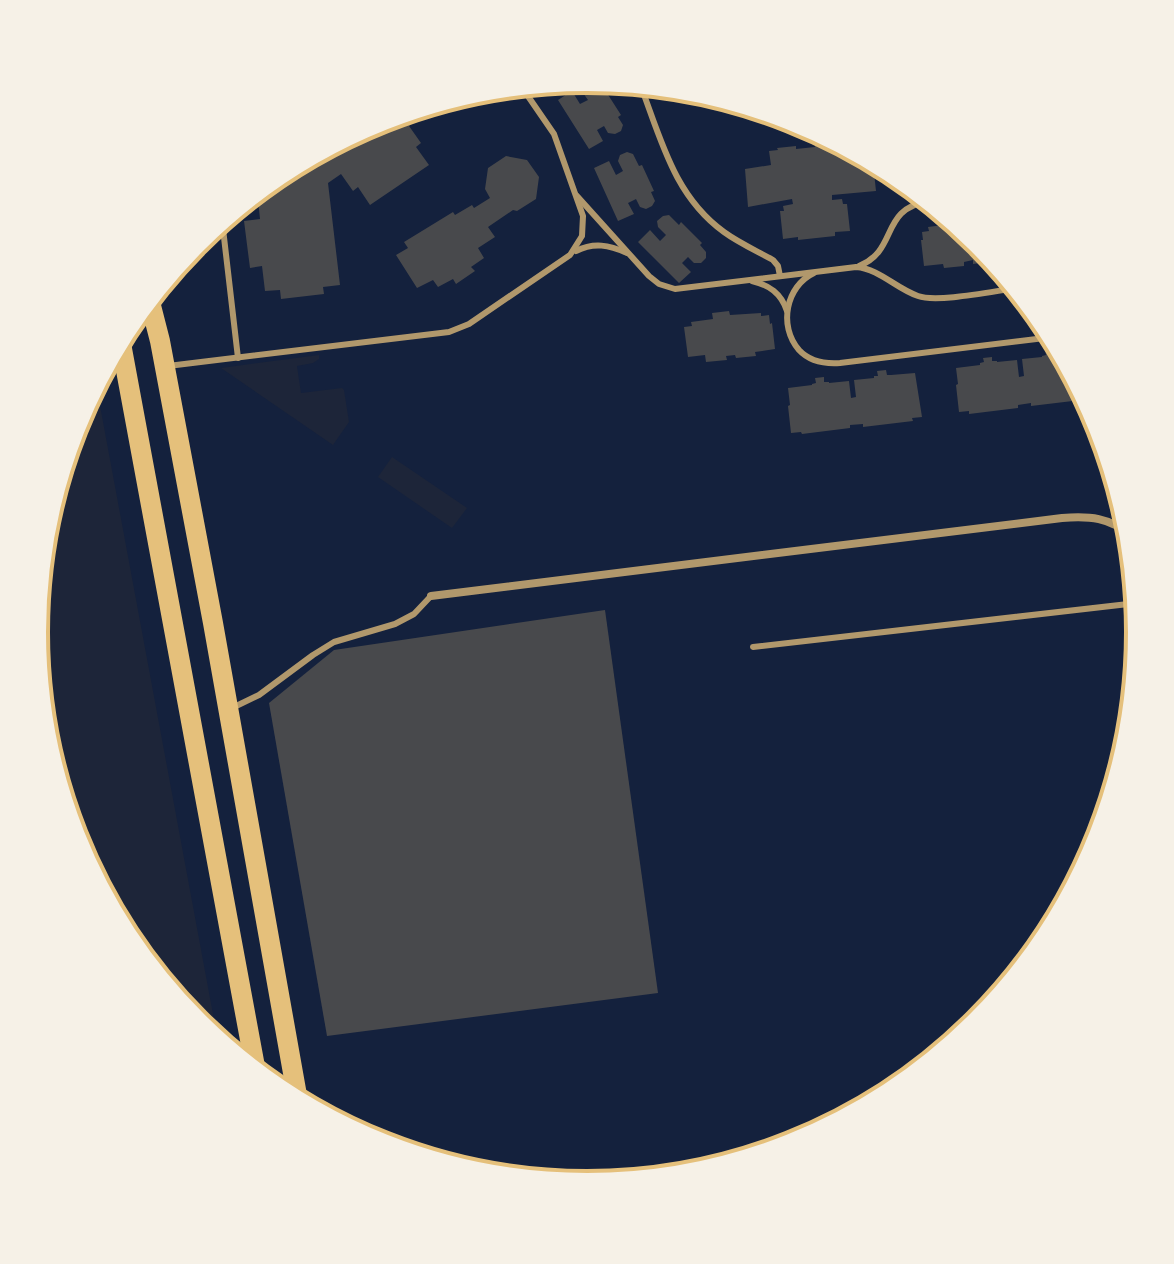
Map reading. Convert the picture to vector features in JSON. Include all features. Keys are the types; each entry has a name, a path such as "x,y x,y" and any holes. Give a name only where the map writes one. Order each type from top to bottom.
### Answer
{"main road":[{"path":"153,313 165,367 295,1085"},
{"path":"123,357 253,1055"}],"street":[{"path":"431,596 1062,518 1086,516 1105,519 1116,525"}],"lane":[{"path":"528,97 554,134 583,216 582,236 570,255"},
{"path":"645,97 682,187 724,231 773,260 780,276"},
{"path":"575,194 649,276 659,284 675,289 856,267 878,253 886,242 892,224 902,211 915,204"},
{"path":"224,235 238,358"},
{"path":"165,367 449,332 469,324 580,248 604,245 630,254"},
{"path":"856,267 874,271 911,293 929,298 1003,290"},
{"path":"788,314 791,297 799,284 821,271"},
{"path":"745,280 770,288 783,301 791,334 799,350 817,362 828,364 1039,339"},
{"path":"228,709 259,695 334,642 395,624 414,614 431,596"},
{"path":"753,647 1125,604"}],"shaded area":[{"path":"319,355 313,363 297,366 301,393 344,390 349,422 333,445 221,368"},
{"path":"100,403 214,1021 159,960 120,901 89,838 66,772 58,737 48,632 53,562 66,492"},
{"path":"392,457 467,508 452,528 378,477"}],"building":[{"path":"573,93 580,104 588,100 583,93 607,94 621,115 618,117 623,125 621,131 615,134 608,133 604,126 597,130 603,141 589,149 558,100"},
{"path":"416,121 409,126 421,143 416,147 429,165 370,205 358,187 353,191 341,174 328,183 340,285 323,287 324,294 281,299 280,290 265,291 262,266 250,268 244,221 260,219 258,204 349,149"},
{"path":"815,144 874,177 876,191 832,195 832,200 842,199 843,204 847,204 850,231 835,232 835,236 783,239 780,211 784,211 783,206 793,204 792,199 748,207 745,169 771,165 769,151 777,148 815,147"},
{"path":"627,152 633,154 639,166 642,165 654,191 651,192 655,201 646,209 640,207 636,199 628,203 634,214 618,221 594,168 609,161 616,175 623,171 618,161 620,155"},
{"path":"506,156 527,160 539,177 536,199 488,227 495,237 478,248 484,258 471,267 475,271 456,284 453,279 438,287 433,280 417,288 396,255 408,248 404,242 453,212 455,215 472,205 474,208 490,198 485,189 488,168"},
{"path":"669,215 679,225 681,222 702,243 700,245 706,252 706,258 701,263 694,263 688,257 682,263 691,272 679,283 638,242 650,230 660,241 666,235 658,227 657,221"},
{"path":"940,225 979,263 973,264 973,260 964,262 964,266 924,266 921,240 922,232 929,231 928,227"},
{"path":"729,311 730,315 769,315 775,349 755,352 756,356 726,356 727,360 706,362 705,355 688,357 684,327 692,326 691,322 713,319 712,313"},
{"path":"1045,350 1073,401 1031,406 1031,403 1018,405 1018,408 969,414 969,411 959,412 956,368 980,365 984,362 983,358 992,357 992,361 997,362 1017,360 1019,377 1024,376 1022,359 1042,357 1046,355"},
{"path":"886,370 887,375 915,373 922,417 912,418 913,421 791,433 788,388 812,385 816,383 815,378 824,377 824,382 829,383 849,381 851,398 856,397 854,380 874,378 878,376 877,371"},
{"path":"605,610 658,993 327,1036 269,703 334,650"}]}
